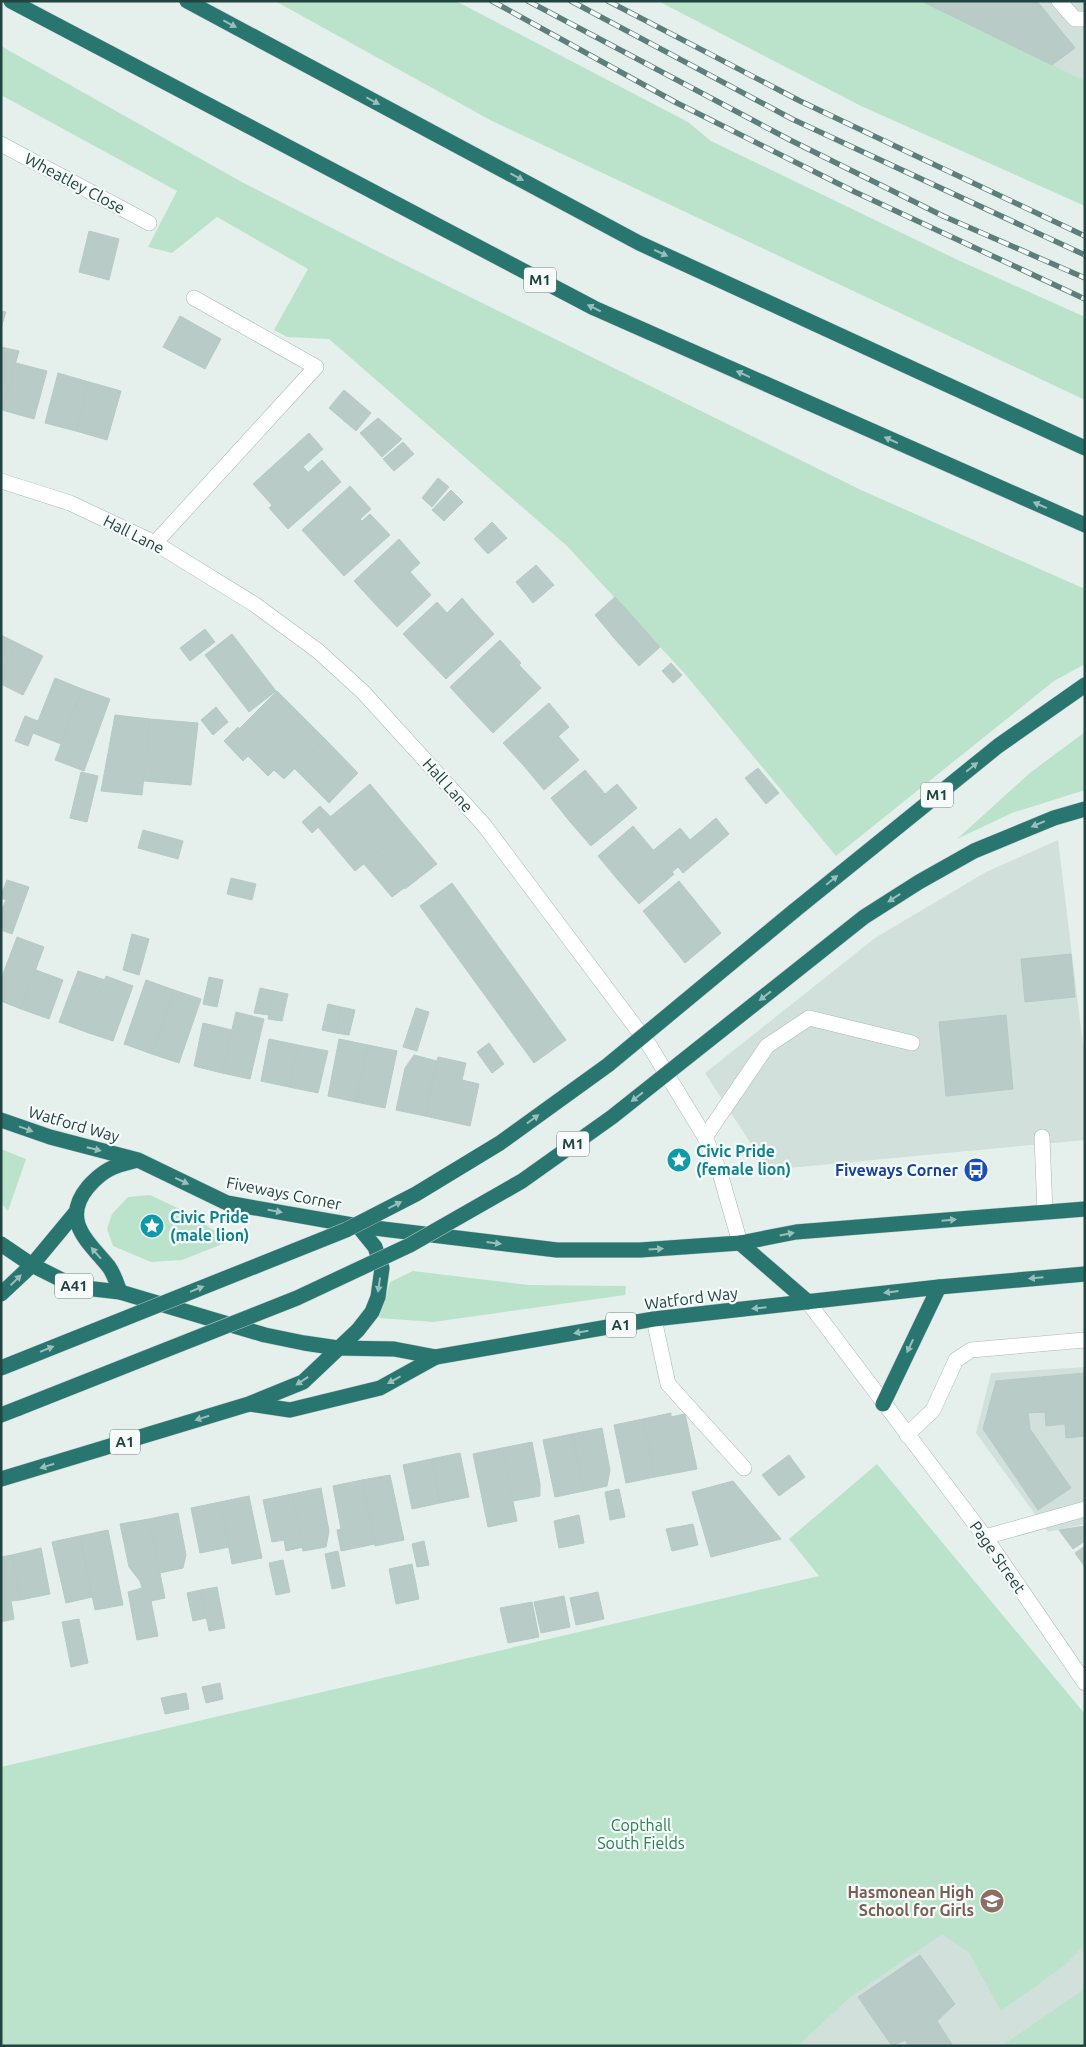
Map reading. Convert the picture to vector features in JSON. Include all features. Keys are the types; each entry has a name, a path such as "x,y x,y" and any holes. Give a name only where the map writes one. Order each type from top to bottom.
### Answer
{"highway":[{"name":"M1","path":"10,1 594,308 1085,525"},
{"path":"187,1 640,243 1085,448"},
{"name":"M1","path":"1,1368 346,1230 416,1194 500,1142 608,1065 998,746 1085,685"},
{"name":"M1","path":"1,1415 297,1298 410,1245 522,1181 612,1117 864,917 919,882 974,851 1054,818 1085,809"},
{"name":"Watford Way","path":"1,1120 50,1137 138,1160"},
{"path":"1,1294 32,1266 76,1212 83,1194 98,1175 114,1165 138,1160"},
{"name":"Fiveways Corner","path":"138,1160 227,1202 358,1226 375,1247 382,1268 378,1297 372,1312 358,1330 338,1348"},
{"path":"358,1226 558,1250 640,1250 740,1243 796,1232 1085,1209"},
{"path":"76,1212 80,1228 86,1240 110,1268 120,1292"},
{"path":"740,1243 808,1302"},
{"name":"A41","path":"1,1244 32,1266 76,1287 120,1292"},
{"name":"Watford Way","path":"120,1292 265,1335 304,1343 338,1348 394,1349 436,1356 654,1319 939,1287 1085,1274"},
{"path":"884,1404 939,1287"},
{"name":"A1","path":"1,1480 249,1404 303,1382 338,1348"},
{"name":"A1","path":"249,1404 290,1410 380,1388 436,1356"}],"street":[{"path":"1059,1 1075,19 1085,20"},
{"name":"Wheatley Close","path":"1,144 149,223"},
{"path":"155,543 316,367 194,298"},
{"name":"Hall Lane","path":"1,482 70,503 155,543 254,604 318,651 363,692 484,825 649,1045 705,1137 720,1173 740,1243"},
{"path":"705,1137 767,1046 809,1018 912,1043"},
{"path":"1042,1137 1045,1212"},
{"name":"Page Street","path":"808,1302 984,1537 1085,1683"},
{"path":"654,1319 668,1384 744,1468"},
{"path":"907,1435 933,1410 956,1360 971,1350 1085,1340"},
{"path":"984,1537 1085,1509"}],"shaded area":[{"path":"895,1 1085,1 1085,105"},
{"path":"1058,840 1085,1061 1085,1140 768,1170 705,1073 875,938 986,872"},
{"path":"1085,1367 1085,1524 1048,1532 976,1433 991,1373"},
{"name":"Hasmonean High School for Girls","path":"1085,1760 1085,2046 732,2046"}],"green space":[{"path":"275,1 456,1 688,122 711,141 960,261 1085,317 1085,400 490,120"},
{"path":"658,1 921,1 1085,81 1085,206 861,106"},
{"path":"1,46 240,181 375,250 861,490 1085,589 1085,664 1054,681 836,856 685,674 567,546 329,339 287,337 274,330 308,269 217,217 172,253 148,247 177,191 1,95"},
{"path":"1085,732 1085,790 1012,813 957,839 1031,772"},
{"path":"1,1149 26,1159 8,1211 1,1203"},
{"path":"150,1195 186,1212 230,1241 182,1260 151,1262 113,1246 107,1229 112,1214 128,1197"},
{"path":"413,1271 529,1285 626,1286 625,1295 433,1322 379,1318 390,1282"},
{"name":"Copthall South Fields","path":"877,1464 1085,1714 1085,1945 1064,1966 1001,2011 969,1953 942,1934 848,1999 798,2046 1,2046 1,1767 819,1576 789,1539"},
{"path":"1085,1989 1085,2046 1001,2046"}],"building":[{"path":"921,1 1037,1 1075,48 1052,65"},
{"path":"89,231 119,239 109,280 79,272"},
{"path":"1,311 6,312 1,328"},
{"path":"180,316 221,339 205,369 163,347"},
{"path":"1,347 19,351 2,410 1,410"},
{"path":"16,363 47,371 34,419 2,410"},
{"path":"58,373 89,382 76,431 45,423"},
{"path":"89,382 121,391 107,440 76,431"},
{"path":"344,390 371,413 356,431 329,408"},
{"path":"378,418 402,439 382,457 360,433"},
{"path":"309,433 323,449 303,467 308,472 272,505 253,484"},
{"path":"403,442 414,454 394,471 383,459"},
{"path":"322,460 341,482 288,529 269,508"},
{"path":"438,478 449,487 432,507 422,498"},
{"path":"350,486 371,509 323,553 302,530"},
{"path":"451,490 463,502 444,521 432,510"},
{"path":"370,514 390,535 344,576 323,553 360,519 362,521"},
{"path":"492,522 507,538 488,554 474,539"},
{"path":"399,539 420,563 375,604 354,581"},
{"path":"536,565 554,585 533,603 516,582"},
{"path":"410,572 431,595 397,627 375,604"},
{"path":"615,597 635,619 614,638 595,615"},
{"path":"462,598 473,611 425,657 403,634 437,602 447,613"},
{"path":"473,611 494,634 446,679 425,657"},
{"path":"635,619 660,647 639,666 614,638"},
{"path":"205,629 215,642 190,661 180,648"},
{"path":"232,634 276,691 249,712 205,655"},
{"path":"1,635 17,643 1,673"},
{"path":"500,640 521,663 471,710 450,687"},
{"path":"17,643 43,656 23,695 1,684 1,673"},
{"path":"671,663 682,675 673,683 662,671"},
{"path":"519,665 541,688 493,733 471,710"},
{"path":"55,678 82,689 61,744 33,733 28,746 15,741 25,716 38,721"},
{"path":"82,689 110,699 84,771 55,760"},
{"path":"277,691 325,739 284,779 274,770 268,776 248,756 243,761 224,741 238,727 239,729"},
{"path":"549,703 569,727 524,766 503,743"},
{"path":"216,707 228,722 213,735 201,720"},
{"path":"115,715 150,719 142,795 101,791"},
{"path":"150,719 198,723 191,785 144,781"},
{"path":"558,736 579,760 544,790 524,766"},
{"path":"325,739 358,773 329,803 295,769"},
{"path":"758,768 779,793 766,804 745,778"},
{"path":"585,770 605,794 571,823 551,798"},
{"path":"81,772 98,776 87,822 70,818"},
{"path":"370,784 407,828 355,871 318,827"},
{"path":"617,784 637,808 591,846 571,823"},
{"path":"320,806 330,816 312,833 302,822"},
{"path":"716,818 729,834 683,873 678,867 672,872 674,874 639,904 618,880 680,828 690,840"},
{"path":"633,826 653,850 618,880 598,856"},
{"path":"407,828 437,864 392,897 364,864"},
{"path":"143,830 183,841 178,859 138,848"},
{"path":"231,878 256,884 252,900 227,894"},
{"path":"7,880 29,887 12,934 1,930 1,912 6,900 1,898 1,895"},
{"path":"679,881 700,907 664,937 643,911"},
{"path":"452,883 566,1040 534,1063 420,906"},
{"path":"700,907 721,933 685,963 664,937"},
{"path":"132,934 149,939 139,975 123,970"},
{"path":"17,937 44,947 21,1009 1,1001 1,979"},
{"path":"1071,954 1075,997 1025,1002 1021,959"},
{"path":"36,970 63,980 49,1019 21,1009"},
{"path":"78,971 105,980 86,1032 59,1022"},
{"path":"106,976 133,986 113,1041 86,1032"},
{"path":"209,977 223,980 217,1007 203,1004"},
{"path":"146,980 174,990 152,1054 124,1044"},
{"path":"260,988 274,991 269,1015 254,1013"},
{"path":"174,990 201,999 179,1063 152,1054"},
{"path":"274,991 288,994 282,1021 268,1019"},
{"path":"328,1004 341,1007 336,1033 322,1030"},
{"path":"341,1007 355,1010 349,1035 336,1033"},
{"path":"416,1008 429,1012 417,1051 403,1047"},
{"path":"236,1012 264,1019 250,1079 222,1073"},
{"path":"1006,1015 1013,1089 946,1096 939,1022"},
{"path":"203,1023 232,1030 222,1073 194,1066"},
{"path":"269,1039 298,1045 289,1087 261,1081"},
{"path":"339,1039 368,1045 356,1102 328,1096"},
{"path":"489,1043 504,1064 492,1073 477,1052"},
{"path":"298,1045 328,1051 318,1093 289,1087"},
{"path":"368,1045 397,1051 385,1108 356,1102"},
{"path":"414,1055 437,1061 425,1116 396,1110 405,1068"},
{"path":"438,1057 466,1063 462,1080 479,1084 470,1126 425,1116"},
{"path":"1085,1373 1085,1436 1066,1438 1065,1424 1046,1426 1045,1412 1028,1413 1030,1429 1071,1488 1038,1510 983,1429 996,1381"},
{"path":"671,1413 671,1417 685,1414 697,1469 655,1477 643,1419"},
{"path":"643,1419 655,1477 626,1483 614,1425"},
{"path":"602,1428 610,1470 607,1486 584,1491 572,1434"},
{"path":"572,1434 584,1491 555,1497 543,1440"},
{"path":"532,1442 540,1484 540,1496 513,1501 502,1448"},
{"path":"502,1448 517,1521 488,1527 473,1454"},
{"path":"460,1453 469,1497 440,1503 431,1459"},
{"path":"789,1455 805,1477 779,1496 762,1475"},
{"path":"431,1459 440,1503 412,1509 403,1465"},
{"path":"390,1475 404,1540 375,1546 362,1480"},
{"path":"362,1480 375,1544 341,1551 337,1530 341,1529 333,1486"},
{"path":"733,1481 781,1539 711,1557 692,1492"},
{"path":"321,1488 329,1531 326,1547 303,1551 292,1494"},
{"path":"619,1489 625,1517 610,1520 605,1492"},
{"path":"292,1494 303,1547 286,1551 284,1540 272,1542 263,1500"},
{"path":"249,1496 262,1558 232,1564 220,1502"},
{"path":"220,1502 229,1547 200,1553 191,1508"},
{"path":"178,1513 186,1555 183,1568 160,1573 149,1519"},
{"path":"579,1515 584,1543 559,1548 554,1521"},
{"path":"149,1519 165,1598 151,1601 158,1636 137,1640 128,1592 142,1588 140,1581 129,1567 120,1524"},
{"path":"693,1524 698,1545 672,1551 666,1529"},
{"path":"1085,1526 1085,1541 1073,1549 1059,1530"},
{"path":"108,1530 123,1605 95,1610 80,1536"},
{"path":"80,1536 92,1597 66,1603 52,1542"},
{"path":"424,1541 429,1565 417,1567 412,1544"},
{"path":"1085,1546 1085,1567 1075,1553"},
{"path":"41,1548 50,1594 20,1600 12,1555"},
{"path":"338,1551 345,1586 332,1589 325,1554"},
{"path":"12,1555 20,1600 11,1601 14,1619 1,1622 1,1557"},
{"path":"283,1560 290,1592 276,1595 269,1563"},
{"path":"412,1564 419,1599 396,1604 389,1569"},
{"path":"217,1587 225,1628 209,1631 201,1590"},
{"path":"201,1590 206,1618 193,1621 187,1593"},
{"path":"598,1592 604,1619 576,1625 570,1598"},
{"path":"564,1596 570,1627 541,1633 534,1602"},
{"path":"532,1602 539,1637 508,1643 500,1608"},
{"path":"79,1619 88,1663 71,1667 62,1622"},
{"path":"220,1683 223,1699 206,1703 202,1687"},
{"path":"186,1693 189,1709 165,1714 161,1698"},
{"path":"920,1955 955,2004 937,2021 953,2046 909,2046 905,2040 892,2046 858,1997"}],"railway":[{"path":"492,1 675,102 855,192 1085,299"},
{"path":"528,1 790,140 943,216 1085,278"},
{"path":"571,1 792,119 1085,255"},
{"path":"608,1 800,101 1085,236"}],"place":[{"name":"Civic Pride (female lion)","path":"679,1160"},
{"name":"Fiveways Corner","path":"976,1170"},
{"name":"Civic Pride (male lion)","path":"152,1226"},
{"name":"Hasmonean High School for Girls","path":"992,1901"}]}
